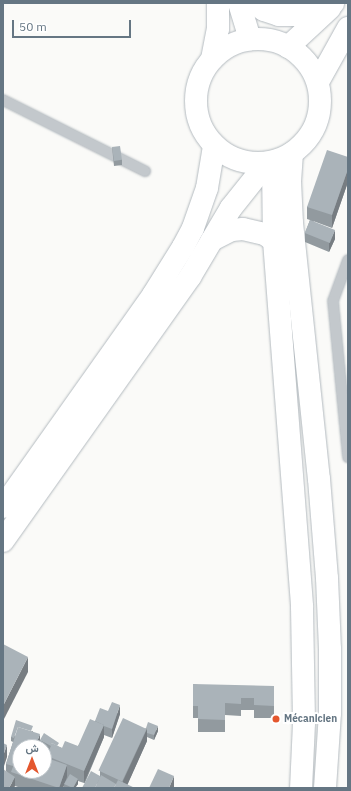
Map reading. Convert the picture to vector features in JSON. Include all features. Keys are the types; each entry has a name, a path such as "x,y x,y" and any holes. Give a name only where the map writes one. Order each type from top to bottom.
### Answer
{"main road":[{"path":"212,59 218,29 218,3"},
{"path":"239,3 250,39"},
{"path":"253,3 264,10 279,14 295,15 297,8 332,3"},
{"path":"288,46 336,3"},
{"path":"318,82 348,28"},
{"path":"250,39 270,40 288,46 306,62 318,82 320,95 320,109 317,122 311,134 292,154 270,162 256,164 238,160 223,153 214,146 205,135 199,123 195,96 198,82 212,59 223,49 250,39"},
{"path":"3,507 153,295 183,247 193,228 205,195 214,146"},
{"path":"292,154 290,181 292,223 319,479 327,578 330,649 330,713 325,788"},
{"path":"3,541 186,283 231,208 270,162"},
{"path":"270,162 274,241 302,607 304,723 301,788"},
{"path":"212,240 232,230 243,229 265,234 274,241"}],"lane":[{"path":"3,100 145,172"},
{"path":"348,260 333,301 348,457"}],"building":[{"path":"120,146 122,160 114,161 112,147"},
{"path":"327,150 348,157 348,169 332,215 307,207"},
{"path":"310,220 335,230 330,243 305,233"},
{"path":"3,644 28,657 3,706"},
{"path":"193,684 274,686 274,706 254,705 254,698 241,698 241,704 225,703 225,720 198,719 198,706 193,706"},
{"path":"112,702 120,705 112,729 95,721 100,708 108,711"},
{"path":"123,718 147,729 122,782 98,771"},
{"path":"90,719 104,725 84,771 52,758 52,743 62,748 65,741 78,746"},
{"path":"16,720 33,726 31,731 18,727 14,738 11,737"},
{"path":"148,722 158,726 154,735 147,733 146,728"},
{"path":"18,727 40,734 38,739 14,739"},
{"path":"44,733 59,743 57,746 52,743 52,739 41,739"},
{"path":"3,743 7,745 3,756"},
{"path":"12,746 12,766 6,764"},
{"path":"52,760 67,765 59,788 32,779 52,779"},
{"path":"3,769 12,775 12,779 14,779 9,788 3,788"},
{"path":"158,769 174,776 169,788 149,788"},
{"path":"91,771 100,776 95,788 82,788"},
{"path":"70,774 78,779 73,788 64,784"},
{"path":"101,775 116,784 114,788 95,788"},
{"path":"118,780 135,788 114,788"}],"place":[{"name":"Mécanicien","path":"276,719"}]}
